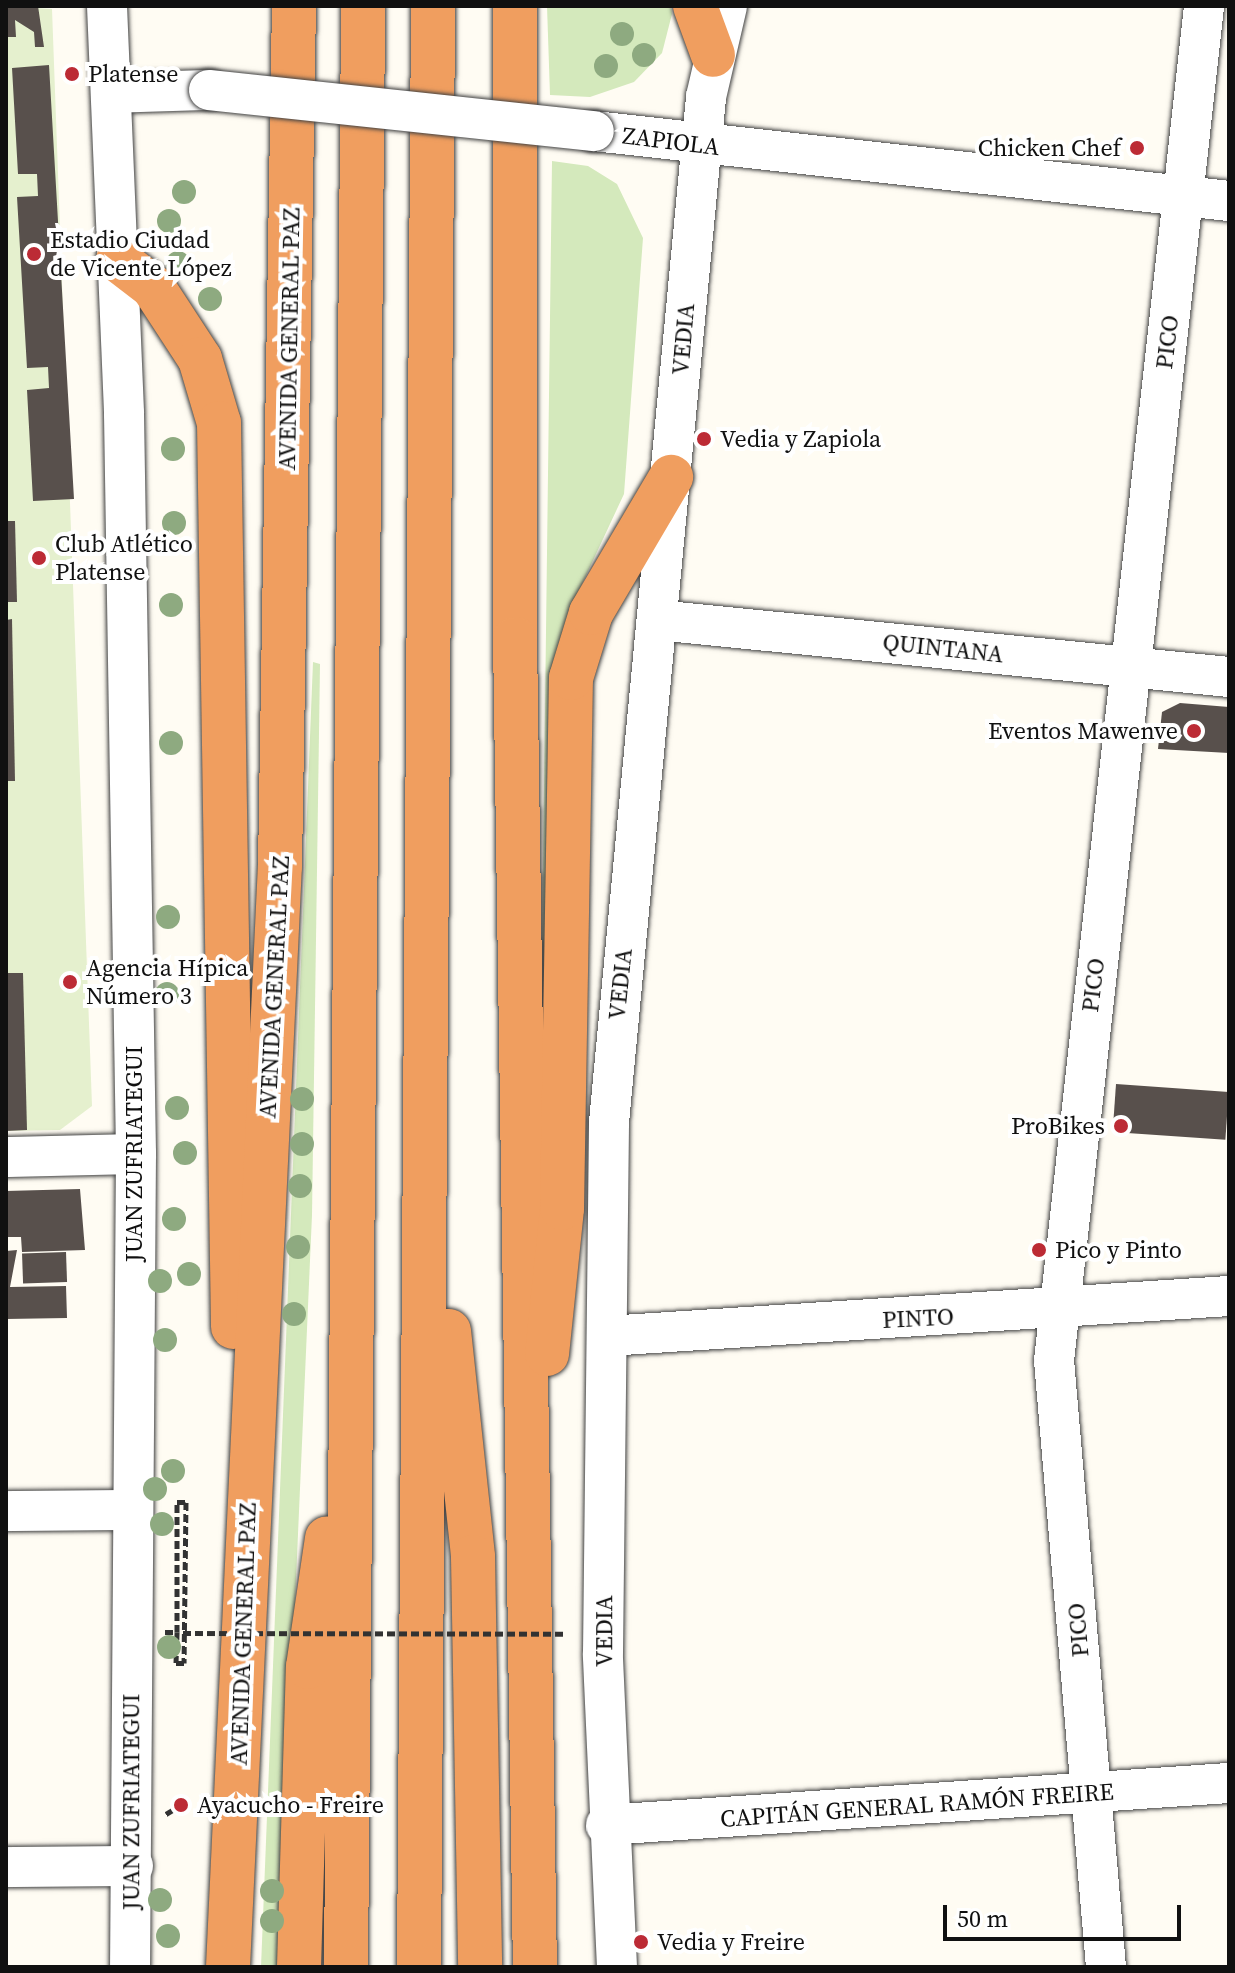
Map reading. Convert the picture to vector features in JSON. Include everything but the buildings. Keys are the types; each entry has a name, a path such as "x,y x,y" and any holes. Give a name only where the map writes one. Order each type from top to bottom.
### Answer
{"highway":[{"name":"AVENIDA GENERAL PAZ","path":"228,1967 280,866 294,6"},
{"path":"346,1967 363,6"},
{"path":"419,1967 433,6"},
{"path":"515,6 527,1552 535,1967"},
{"path":"695,6 713,55"},
{"path":"118,260 153,287 200,359 219,423 228,1261 246,1537"},
{"path":"527,1552 562,1208 571,678 591,613 671,477"},
{"path":"427,1128 473,1557 480,1967"},
{"path":"299,1967 308,1667 351,1373"}],"street":[{"name":"JUAN ZUFRIATEGUI","path":"107,6 118,260 136,1154 130,1510 133,1866 130,1967"},
{"name":"VEDIA","path":"617,1967 606,1825 607,1336 613,1046 671,477 701,145 713,55 727,6"},
{"name":"PICO","path":"1106,1967 1054,1361 1204,6"},
{"name":"ZAPIOLA","path":"112,93 209,90 1229,201"},
{"name":"QUINTANA","path":"657,620 1229,677"},
{"path":"6,1157 136,1154"},
{"name":"PINTO","path":"607,1336 1058,1310 1229,1296"},
{"path":"6,1511 130,1510"},
{"name":"CAPITÁN GENERAL RAMÓN FREIRE","path":"606,1825 1229,1783"},
{"path":"6,1867 133,1866"}],"path":[{"path":"177,1502 186,1502 181,1633 177,1502"},
{"path":"152,1632 567,1634"}],"green space":[{"name":"Club Atlético Platense","path":"6,6 52,9 92,1106 60,1130 6,1131"},
{"path":"547,6 671,6 672,14 662,53 634,82 590,97 550,95"},
{"path":"552,161 588,166 617,184 643,238 624,494 568,614 551,683 546,1100 540,1101"},
{"path":"313,662 320,664 312,1215 279,1967 261,1967"}],"place":[{"name":"Platense","path":"72,74"},
{"name":"Chicken Chef","path":"1137,148"},
{"name":"Estadio Ciudad de Vicente López","path":"34,254"},
{"name":"Vedia y Zapiola","path":"704,439"},
{"name":"Club Atlético Platense","path":"39,558"},
{"name":"Eventos Mawenve","path":"1194,731"},
{"name":"Agencia Hípica Número 3","path":"70,982"},
{"name":"ProBikes","path":"1121,1126"},
{"name":"Pico y Pinto","path":"1039,1250"},
{"name":"Ayacucho - Freire","path":"181,1805"},
{"name":"Vedia y Freire","path":"641,1942"}]}
